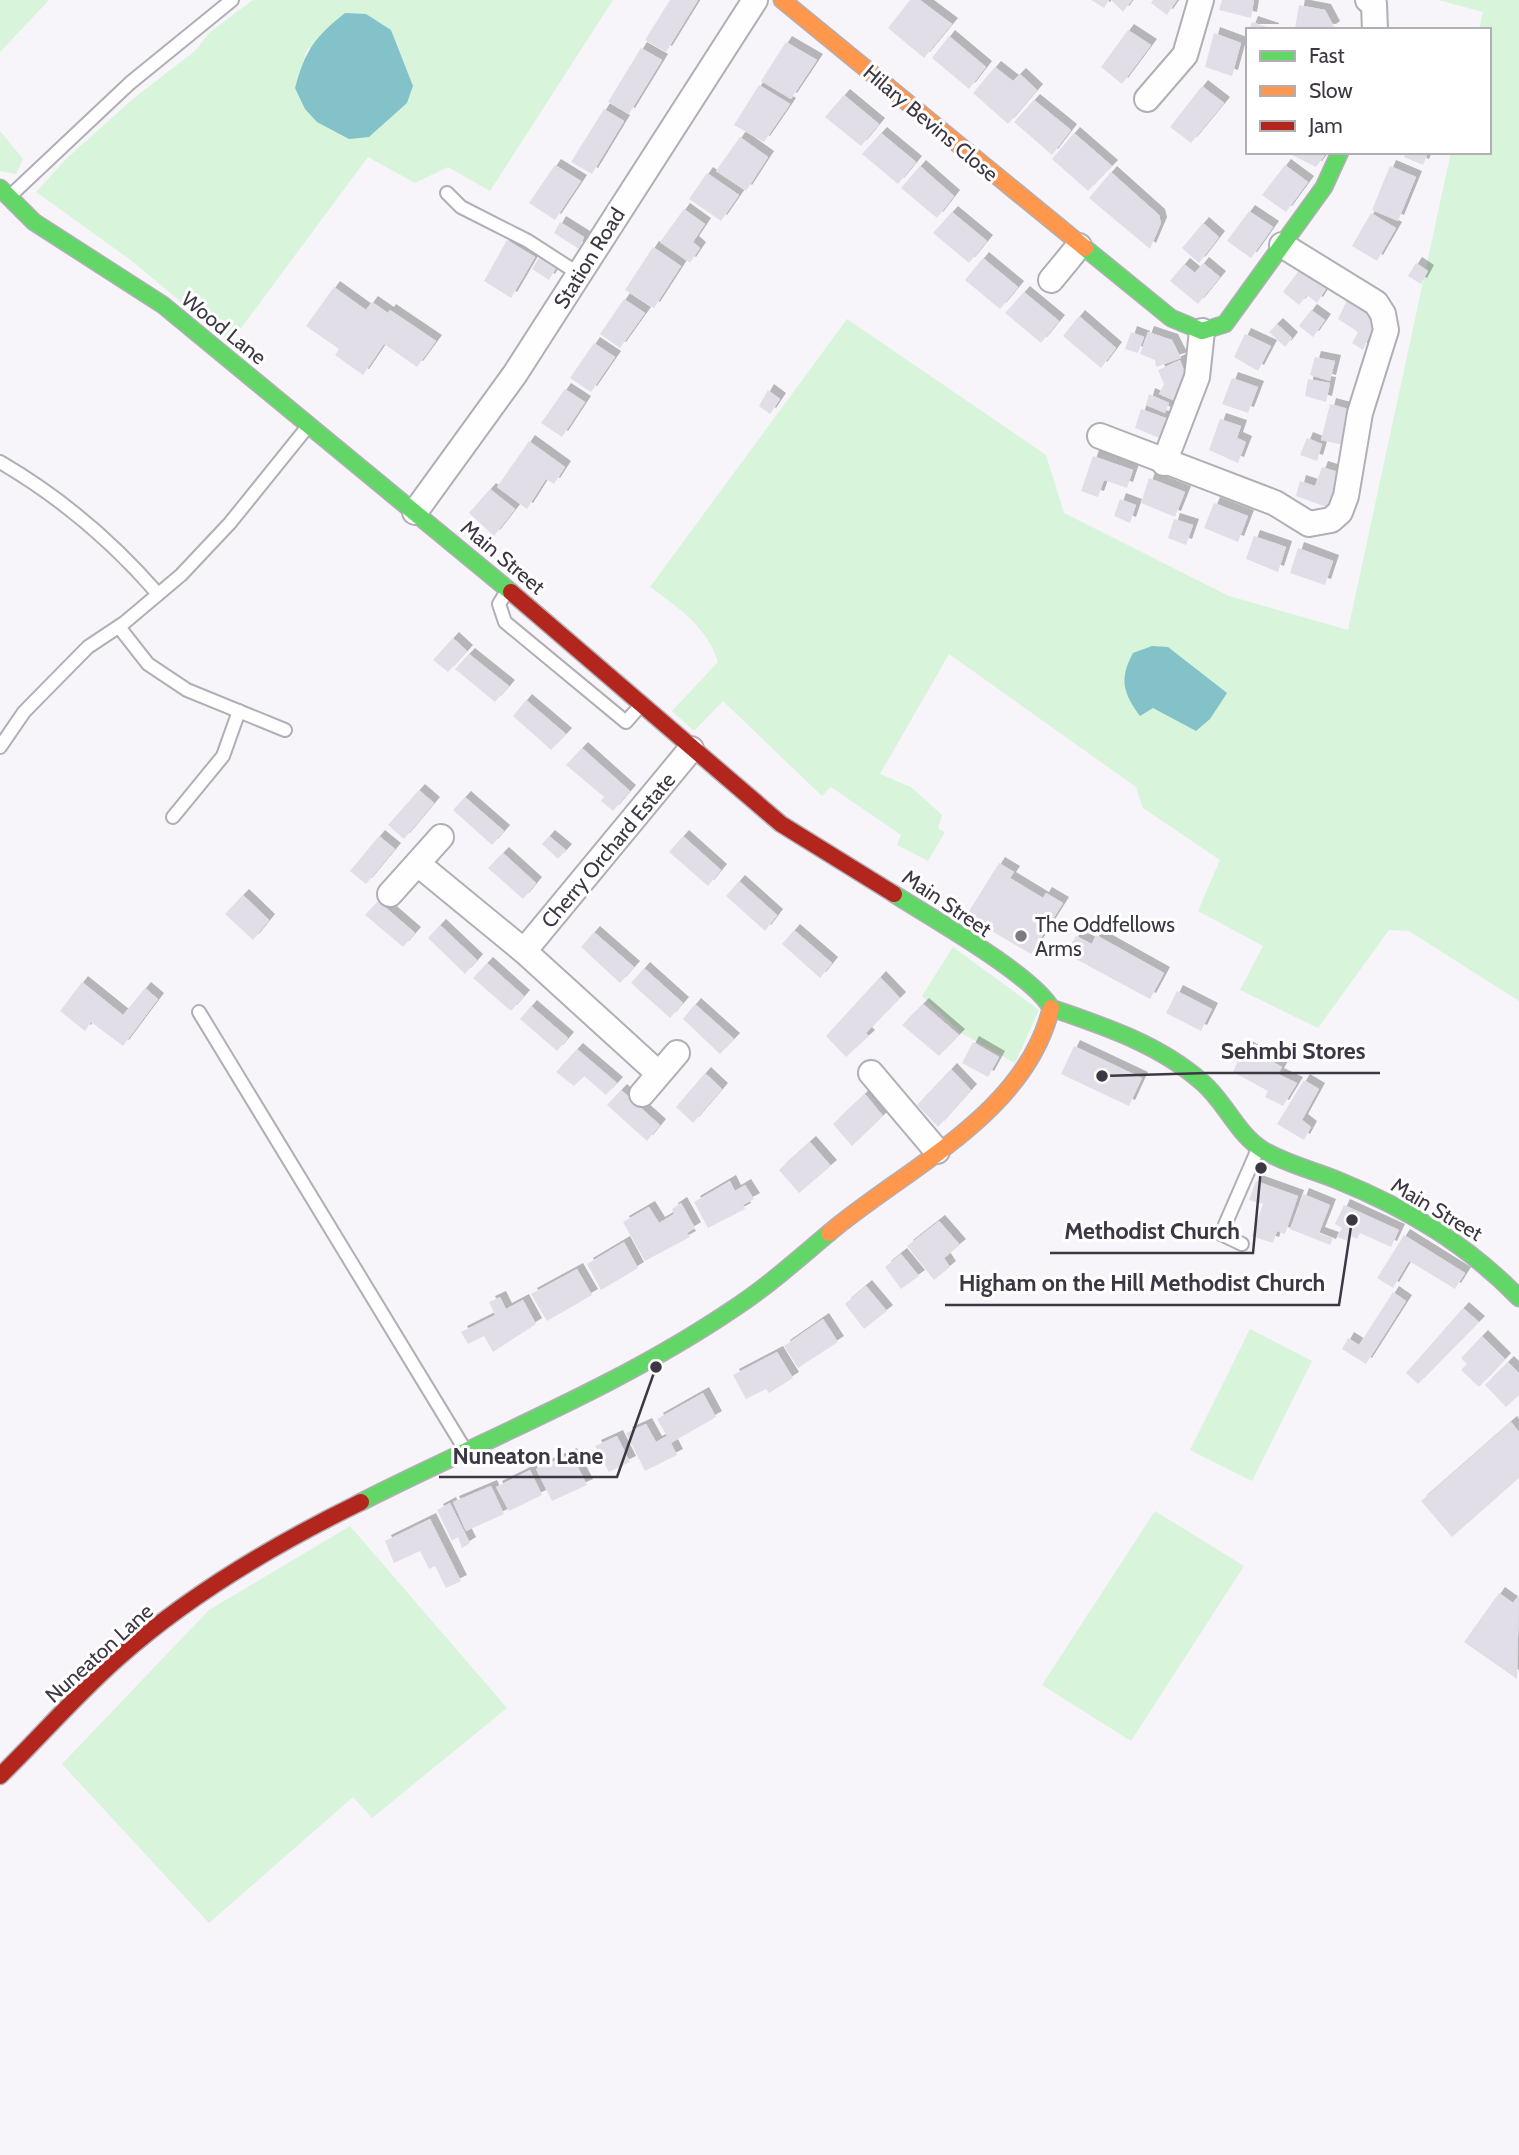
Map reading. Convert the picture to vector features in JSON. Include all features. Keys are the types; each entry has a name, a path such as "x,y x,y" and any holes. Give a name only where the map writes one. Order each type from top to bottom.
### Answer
{"street":[{"name":"Station Road","path":"415,512 515,374 755,0"},
{"name":"Hilary Bevins Close","path":"782,0 1079,246 1171,318 1202,331"},
{"path":"1147,99 1185,55 1201,0"},
{"path":"1368,0 1374,4 1375,28"},
{"path":"1164,463 1197,377 1202,331 1226,324 1324,187 1338,154"},
{"name":"Wood Lane","path":"4,192 34,222 163,305 415,512"},
{"path":"1100,436 1164,463 1275,503 1309,524 1331,520 1340,512 1346,496 1360,413 1386,330 1383,314 1376,303 1282,245"},
{"path":"1051,280 1079,246"},
{"name":"Main Street","path":"415,512 509,588 691,749 781,824 880,884 1022,978 1046,999 1051,1008 1108,1028 1192,1073 1215,1096 1244,1134 1259,1147 1413,1216 1508,1278 1519,1298"},
{"name":"Cherry Orchard Estate","path":"524,951 691,749"},
{"path":"390,894 441,836"},
{"path":"418,864 524,951 658,1073"},
{"name":"Nuneaton Lane","path":"0,1776 101,1674 195,1598 342,1510 711,1324 774,1280 865,1203 976,1121 1018,1075 1044,1035 1051,1008"},
{"path":"642,1094 677,1053"},
{"path":"871,1073 936,1152"}],"lane":[{"path":"4,192 130,83 232,0"},
{"path":"447,193 461,207 528,241 579,274"},
{"path":"0,747 24,712 88,647 119,627 159,594 230,523 309,425"},
{"path":"0,463 83,520 129,560 159,594"},
{"path":"509,588 499,604 505,622 626,722 642,705"},
{"path":"119,627 148,664 187,690 285,730"},
{"path":"173,817 223,756 239,711"},
{"path":"199,1012 465,1450"},
{"path":"1242,1244 1221,1234 1259,1147"}],"green space":[{"path":"0,0 49,0 0,52"},
{"path":"253,0 613,0 490,191 448,167 415,183 368,157 230,343 132,261 36,192 67,158 134,98 196,50 210,32","holes":["391,30 413,86 407,103 369,137 295,88 307,49"]},
{"path":"1438,0 1519,0 1519,1001 1409,931 1389,930 1318,1028 1240,990 1263,946 1198,911 1220,860 1143,808 1136,787 949,654 880,774 911,787 942,815 938,829 945,832 928,861 897,845 901,835 831,787 822,796 723,701 694,731 672,711 718,662 707,639 691,619 650,587 847,319 1046,455 1064,513 1229,596 1348,630 1451,154 1491,154 1491,28 1479,28 1483,12"},
{"path":"0,131 23,159 16,174 0,171"},
{"path":"953,947 1039,1010 1015,1063 961,1033 922,996"},
{"path":"1250,1329 1312,1361 1252,1481 1190,1450"},
{"path":"1155,1511 1244,1566 1131,1741 1042,1685"},
{"path":"350,1526 507,1708 372,1818 353,1797 209,1923 62,1764 209,1610"}],"water":[{"path":"345,13 366,14 391,30 413,86 407,103 369,137 349,139 317,122 305,109 295,88 312,45"},
{"path":"1152,646 1168,647 1227,693 1210,719 1196,731 1153,708 1140,716 1130,700 1125,686 1129,662 1133,653"}],"building":[{"path":"670,0 698,0 666,52 645,40"},
{"path":"910,0 920,0 952,24 924,58 888,28"},
{"path":"1091,0 1109,0 1104,8"},
{"path":"1111,0 1132,0 1123,12"},
{"path":"1153,0 1177,0 1167,15 1151,3"},
{"path":"1222,0 1254,0 1251,18 1219,10"},
{"path":"1299,5 1325,10 1334,27 1333,28 1295,28"},
{"path":"1252,22 1270,28 1250,28"},
{"path":"1128,30 1151,45 1122,84 1101,67"},
{"path":"1214,33 1241,43 1232,76 1205,67"},
{"path":"949,36 986,67 969,89 932,58"},
{"path":"786,42 817,60 791,99 761,81"},
{"path":"641,48 662,60 629,114 608,102"},
{"path":"995,67 1013,81 1020,74 1037,90 1008,124 973,93"},
{"path":"759,85 790,104 764,142 734,125"},
{"path":"1202,86 1224,103 1191,143 1170,127"},
{"path":"844,95 879,124 861,146 825,117"},
{"path":"1034,100 1071,130 1052,155 1014,122"},
{"path":"604,109 624,121 592,174 571,162"},
{"path":"881,133 916,162 898,184 862,154"},
{"path":"1074,133 1112,166 1088,191 1052,159"},
{"path":"740,137 768,157 746,191 716,171"},
{"path":"1290,154 1326,154 1316,167"},
{"path":"1405,154 1427,155 1423,165 1404,157"},
{"path":"555,165 581,181 555,220 529,203"},
{"path":"1285,165 1308,182 1286,212 1262,195"},
{"path":"920,166 954,196 937,218 901,188"},
{"path":"1390,166 1416,177 1398,221 1372,210"},
{"path":"1111,172 1159,215 1161,223 1150,249 1089,198"},
{"path":"707,173 739,195 721,221 689,199"},
{"path":"684,209 705,224 693,242 700,248 690,263 660,242"},
{"path":"1249,211 1273,227 1251,258 1227,241"},
{"path":"952,212 987,241 969,263 933,233"},
{"path":"1371,213 1396,228 1377,261 1352,246"},
{"path":"560,222 584,237 579,249 554,233"},
{"path":"1203,223 1219,237 1199,263 1182,248"},
{"path":"507,240 535,257 511,298 484,281"},
{"path":"653,247 681,266 654,308 625,290"},
{"path":"542,253 559,263 549,280 532,269"},
{"path":"983,258 1018,287 1000,309 965,280"},
{"path":"1203,263 1220,277 1198,304 1170,281 1184,264 1195,273"},
{"path":"1416,263 1428,271 1421,284 1408,276"},
{"path":"1300,269 1327,287 1317,303 1307,295 1299,305 1283,292"},
{"path":"334,287 366,310 372,302 388,313 390,310 436,341 417,367 384,344 363,375 335,355 339,349 306,326"},
{"path":"1024,292 1059,321 1041,343 1005,313"},
{"path":"1348,298 1379,315 1363,350 1352,343 1358,332 1338,319"},
{"path":"624,299 645,313 620,348 600,334"},
{"path":"1311,310 1325,320 1313,337 1299,326"},
{"path":"1079,316 1116,348 1101,368 1063,336"},
{"path":"1277,324 1292,338 1285,347 1269,332"},
{"path":"1131,332 1144,337 1138,353 1125,349"},
{"path":"1148,332 1172,340 1181,358 1156,367 1155,360 1140,354"},
{"path":"1245,334 1271,346 1258,371 1234,357"},
{"path":"594,343 615,357 591,392 570,378"},
{"path":"1315,357 1335,361 1330,381 1310,375"},
{"path":"1180,360 1189,383 1182,404 1159,394 1164,384 1158,370"},
{"path":"1232,378 1258,387 1248,413 1222,404"},
{"path":"1308,379 1330,383 1326,402 1305,396"},
{"path":"565,389 585,402 562,437 541,423"},
{"path":"768,390 780,399 770,414 759,406"},
{"path":"1149,394 1169,403 1165,413 1146,405"},
{"path":"1330,404 1356,411 1348,446 1321,440"},
{"path":"1141,409 1171,420 1164,440 1135,428"},
{"path":"1220,419 1241,426 1237,438 1246,442 1238,463 1209,450"},
{"path":"1307,438 1322,444 1317,461 1300,455"},
{"path":"529,441 565,467 554,484 546,479 527,509 497,487"},
{"path":"1093,456 1133,470 1127,488 1104,480 1098,497 1081,491"},
{"path":"1322,467 1341,473 1329,508 1296,496 1300,481 1315,486"},
{"path":"1149,478 1185,492 1175,517 1141,503"},
{"path":"490,489 515,509 494,536 469,513"},
{"path":"1120,499 1136,505 1130,523 1114,516"},
{"path":"1214,503 1248,516 1238,542 1204,528"},
{"path":"1174,519 1193,525 1186,545 1168,538"},
{"path":"1254,536 1286,547 1278,572 1246,559"},
{"path":"1298,548 1333,561 1325,585 1290,573"},
{"path":"453,638 467,651 448,672 433,660"},
{"path":"469,654 509,686 495,702 455,669"},
{"path":"526,700 566,734 551,750 513,716"},
{"path":"582,748 630,791 613,811 601,801 604,797 566,765"},
{"path":"419,790 434,803 404,839 388,825"},
{"path":"465,797 504,831 492,845 453,810"},
{"path":"379,836 395,849 366,884 350,871"},
{"path":"549,836 566,850 558,859 542,844"},
{"path":"683,836 721,870 708,886 669,852"},
{"path":"503,853 536,883 523,899 488,868"},
{"path":"999,863 1014,872 1010,878 1043,898 1046,893 1063,903 1031,954 966,916"},
{"path":"739,881 777,915 765,931 726,896"},
{"path":"243,895 269,920 253,940 225,914"},
{"path":"378,901 415,933 403,947 365,915"},
{"path":"440,925 477,960 465,974 428,938"},
{"path":"794,930 832,963 820,978 782,944"},
{"path":"594,932 634,967 620,983 581,947"},
{"path":"1096,935 1164,973 1150,999 1074,958 1078,950 1070,946 1076,936 1092,944"},
{"path":"487,963 524,996 511,1011 473,978"},
{"path":"644,968 683,1003 670,1018 631,983"},
{"path":"880,977 900,998 866,1033 869,1036 846,1057 826,1036"},
{"path":"82,982 123,1015 145,988 158,999 123,1046 91,1022 85,1031 60,1011"},
{"path":"1177,991 1212,1009 1201,1031 1166,1013"},
{"path":"695,1004 734,1039 720,1054 683,1019"},
{"path":"923,1004 959,1035 939,1056 902,1025"},
{"path":"531,1006 568,1038 557,1051 520,1019"},
{"path":"973,1042 999,1057 988,1077 962,1063"},
{"path":"1074,1046 1142,1078 1129,1106 1061,1074"},
{"path":"1244,1046 1282,1067 1278,1074 1297,1083 1283,1106 1265,1097 1268,1091 1233,1072"},
{"path":"577,1049 617,1083 606,1095 584,1076 574,1086 556,1072"},
{"path":"951,1069 971,1090 938,1127 917,1105"},
{"path":"705,1073 722,1089 693,1123 676,1107"},
{"path":"1304,1080 1319,1089 1302,1120 1311,1127 1304,1140 1277,1124"},
{"path":"621,1090 660,1125 647,1141 607,1105"},
{"path":"865,1094 883,1116 852,1146 833,1124"},
{"path":"810,1142 831,1166 799,1193 779,1170"},
{"path":"730,1181 735,1191 745,1185 754,1199 743,1205 745,1209 708,1228 694,1202"},
{"path":"1256,1181 1298,1196 1285,1234 1277,1231 1273,1243 1252,1236 1263,1204 1249,1200"},
{"path":"1303,1194 1330,1205 1319,1233 1333,1238 1330,1245 1290,1229"},
{"path":"681,1203 695,1228 687,1233 690,1237 645,1261 623,1222 649,1207 659,1223 674,1214 672,1209"},
{"path":"1344,1205 1399,1230 1391,1247 1360,1233 1357,1239 1351,1236 1348,1241 1337,1237 1342,1228 1335,1224"},
{"path":"939,1221 960,1245 944,1258 950,1267 934,1280 907,1246"},
{"path":"1404,1235 1465,1273 1455,1289 1409,1261 1393,1288 1377,1278"},
{"path":"624,1242 638,1268 601,1290 587,1264"},
{"path":"901,1254 919,1276 901,1289 885,1267"},
{"path":"577,1269 592,1295 547,1321 531,1294"},
{"path":"866,1286 887,1311 864,1329 845,1304"},
{"path":"1393,1292 1406,1301 1366,1364 1342,1349 1348,1338 1359,1345"},
{"path":"500,1297 506,1309 523,1300 536,1324 493,1352 484,1336 468,1344 461,1332 495,1315 489,1302"},
{"path":"1463,1308 1479,1322 1418,1384 1406,1373"},
{"path":"823,1319 838,1342 798,1368 784,1346"},
{"path":"1482,1336 1505,1359 1479,1387 1461,1370 1467,1364 1461,1358"},
{"path":"777,1352 793,1378 769,1393 766,1389 746,1399 733,1375"},
{"path":"1508,1362 1519,1373 1519,1395 1506,1407 1485,1385"},
{"path":"703,1393 716,1417 671,1443 677,1455 645,1471 626,1433 646,1424 656,1442 667,1436 657,1419"},
{"path":"1511,1422 1519,1432 1519,1478 1452,1537 1421,1501"},
{"path":"617,1436 630,1462 609,1472 595,1446"},
{"path":"571,1454 587,1485 552,1501 536,1469"},
{"path":"530,1470 542,1495 509,1511 496,1487"},
{"path":"491,1486 504,1514 466,1531 453,1502"},
{"path":"450,1503 470,1543 462,1548 458,1537 452,1541 437,1510"},
{"path":"430,1519 461,1581 446,1588 435,1566 429,1569 420,1551 394,1563 385,1541"},
{"path":"1499,1593 1513,1603 1519,1595 1517,1679 1464,1642"}],"traffic: fast":[{"path":"1085,248 1171,318 1202,331 1225,324 1324,187 1339,154"},
{"path":"0,188 34,222 163,305 511,592"},
{"path":"894,894 1003,963 1024,979 1051,1008 1131,1038 1187,1070 1211,1091 1246,1136 1263,1150 1328,1176 1411,1215 1457,1244 1519,1298"},
{"path":"361,1502 644,1363 746,1300 829,1233"}],"traffic: slow":[{"path":"782,0 1085,248"},
{"path":"829,1233 960,1136 990,1109 1017,1079 1037,1045 1051,1008"}],"traffic: jam":[{"path":"511,592 781,824 894,894"},
{"path":"0,1776 103,1672 174,1613 265,1553 361,1502"}],"place":[{"name":"The Oddfellows Arms","path":"1021,936"},
{"name":"Sehmbi Stores","path":"1102,1076"},
{"name":"Methodist Church","path":"1261,1168"},
{"name":"Higham on the Hill Methodist Church","path":"1352,1220"},
{"name":"Nuneaton Lane","path":"656,1367"}]}
